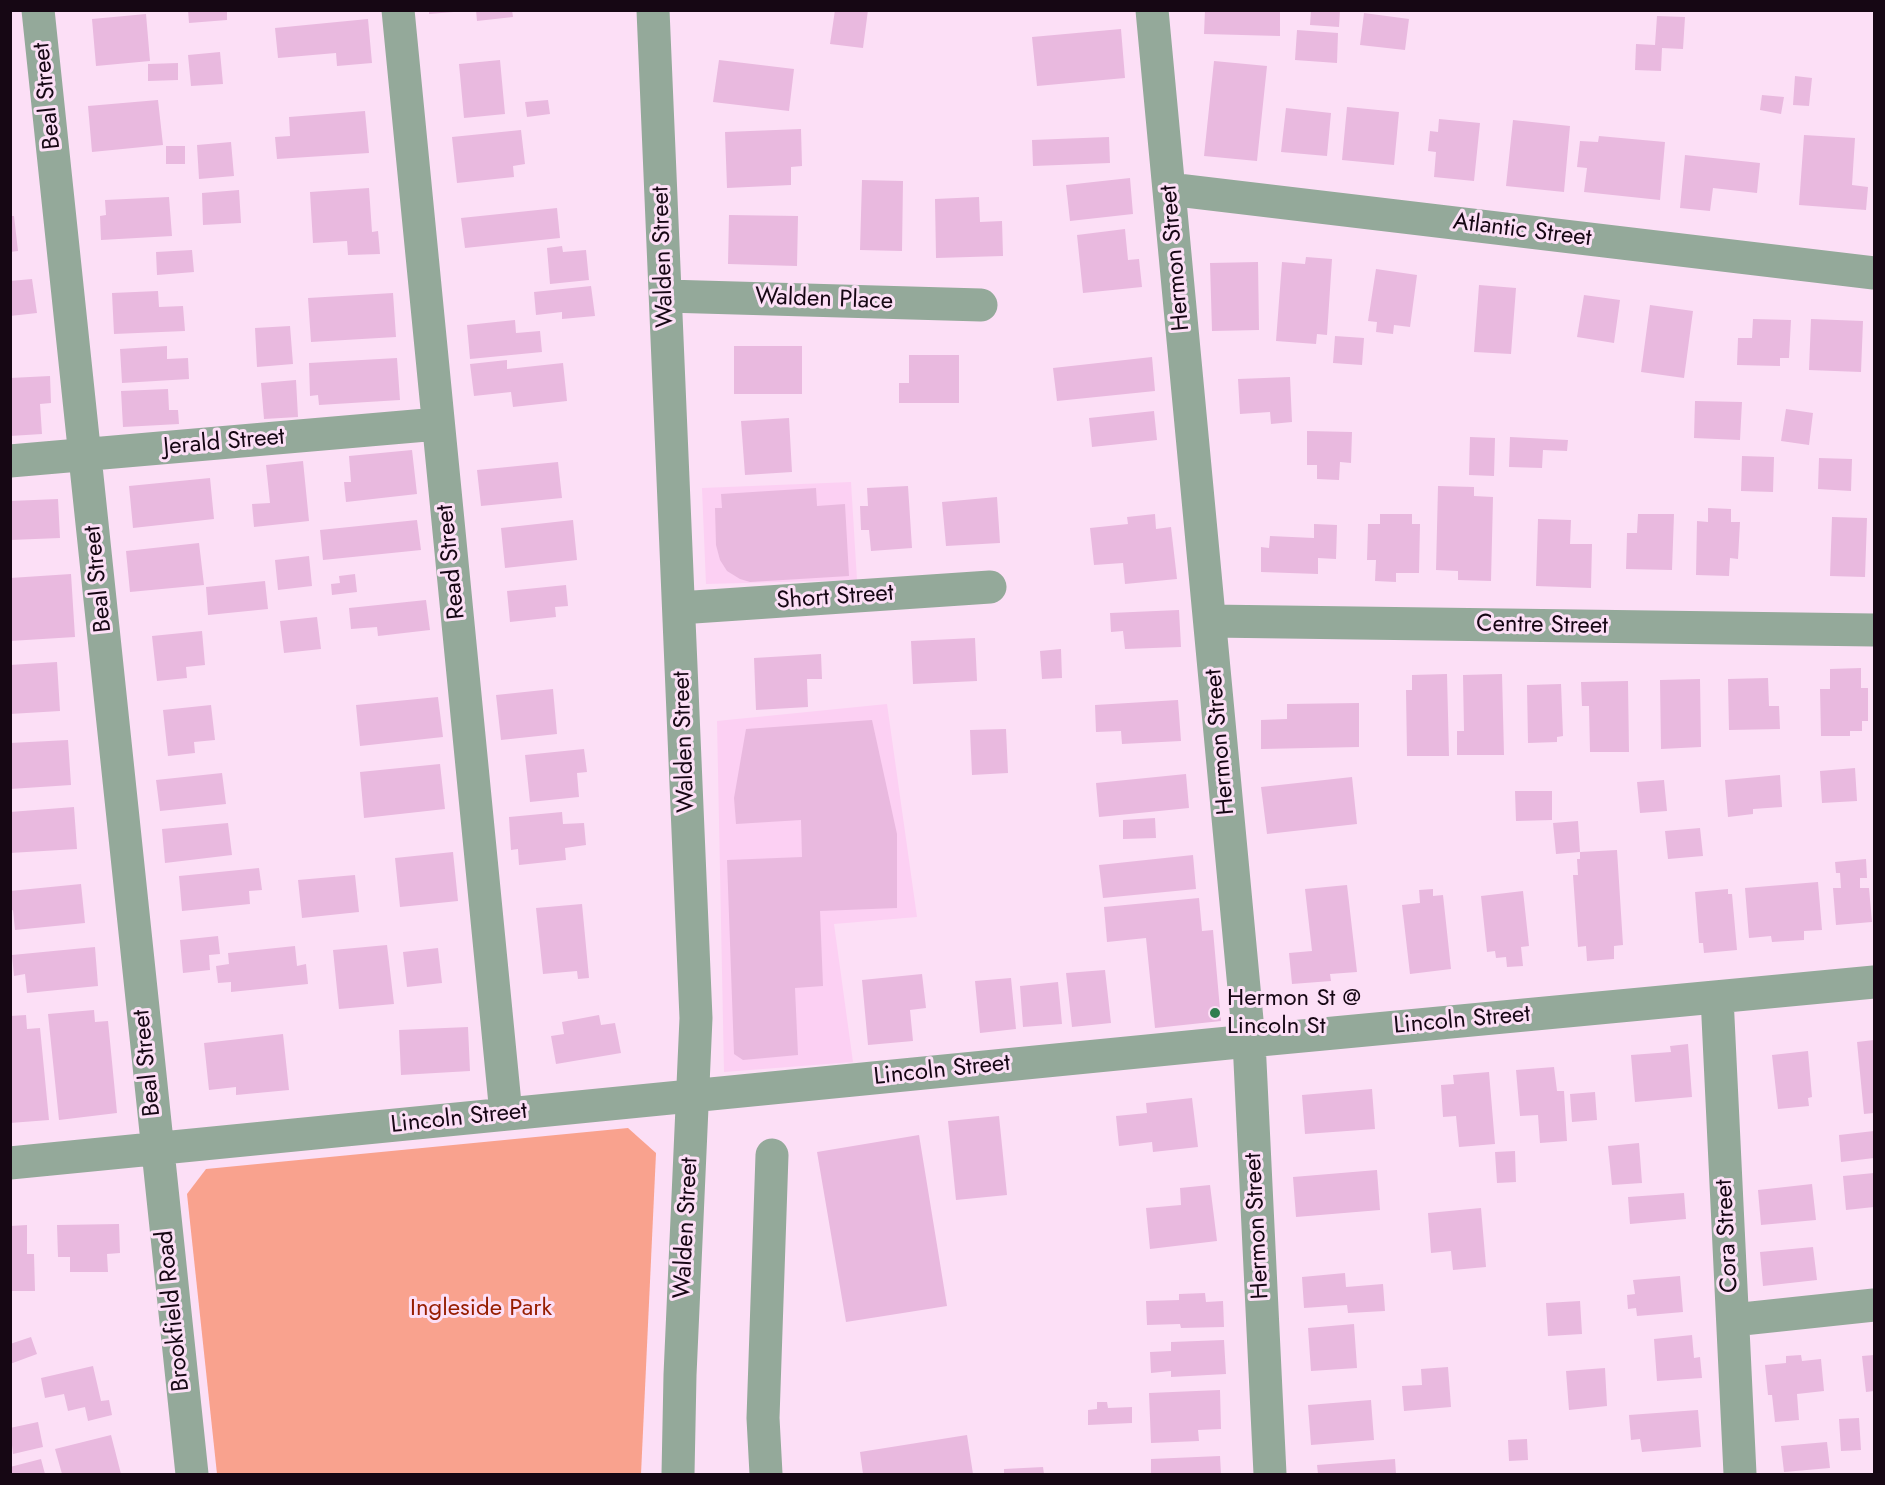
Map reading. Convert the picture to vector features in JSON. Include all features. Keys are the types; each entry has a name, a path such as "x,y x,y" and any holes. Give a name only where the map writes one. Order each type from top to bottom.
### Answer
{"street":[{"name":"Beal Street","path":"38,10 86,455 156,1148"},
{"name":"Read Street","path":"398,10 506,1114"},
{"name":"Walden Street","path":"653,10 695,983 693,1096 679,1385 678,1474"},
{"name":"Hermon Street","path":"1152,10 1249,1041 1270,1474"},
{"name":"Atlantic Street","path":"1169,189 1875,273"},
{"name":"Walden Place","path":"666,296 981,304"},
{"name":"Jerald Street","path":"10,461 438,424"},
{"name":"Short Street","path":"679,608 990,587"},
{"name":"Centre Street","path":"1210,621 1875,630"},
{"name":"Lincoln Street","path":"10,1163 1875,982"},
{"name":"Cora Street","path":"1717,997 1740,1474"},
{"name":"Brookfield Road","path":"156,1148 192,1474"},
{"path":"766,1474 763,1418 772,1155"},
{"path":"1733,1320 1875,1305"}],"shaded area":[{"path":"851,482 857,580 706,584 702,488"},
{"path":"887,704 917,917 834,924 853,1062 724,1072 717,721"}],"green space":[{"name":"Ingleside Park","path":"628,1128 656,1153 641,1474 217,1474 187,1194 206,1169"}],"building":[{"path":"188,10 227,10 227,20 189,23"},
{"path":"429,10 454,10 454,12 429,14"},
{"path":"476,10 512,10 513,17 477,21"},
{"path":"835,10 868,10 863,48 830,44"},
{"path":"1205,10 1280,10 1280,36 1204,34"},
{"path":"1311,10 1340,10 1339,27 1310,25"},
{"path":"1364,13 1409,19 1405,50 1360,45"},
{"path":"146,14 150,61 96,66 92,19"},
{"path":"1657,16 1685,17 1683,49 1662,48 1661,71 1635,70 1636,44 1655,45"},
{"path":"368,19 372,63 337,66 336,53 278,58 275,28"},
{"path":"1121,29 1125,78 1037,86 1032,37"},
{"path":"1297,30 1338,33 1337,63 1295,60"},
{"path":"220,52 223,84 191,86 188,55"},
{"path":"500,60 505,114 464,118 459,64"},
{"path":"719,60 794,69 789,111 713,102"},
{"path":"1214,61 1267,66 1257,161 1204,156"},
{"path":"178,63 178,80 148,81 148,64"},
{"path":"1795,76 1812,78 1809,106 1793,105"},
{"path":"1762,95 1784,97 1781,114 1760,110"},
{"path":"158,100 163,145 92,152 88,106"},
{"path":"548,100 550,114 527,117 525,102"},
{"path":"1347,107 1399,112 1394,165 1342,160"},
{"path":"1286,108 1331,113 1327,156 1281,152"},
{"path":"365,111 369,153 277,159 275,137 290,136 289,117"},
{"path":"1439,119 1480,123 1474,181 1434,177 1436,152 1428,151 1430,131 1438,132"},
{"path":"1513,120 1570,126 1564,192 1506,186"},
{"path":"801,129 802,166 791,167 791,185 727,188 725,132"},
{"path":"521,130 525,164 513,166 514,177 457,183 452,137"},
{"path":"1804,135 1855,138 1852,185 1868,187 1866,210 1799,205"},
{"path":"1599,136 1665,142 1660,200 1584,192 1587,168 1577,167 1580,141 1598,142"},
{"path":"1109,137 1110,163 1033,166 1032,140"},
{"path":"231,142 234,176 199,179 197,145"},
{"path":"166,146 185,146 185,164 166,164"},
{"path":"1685,155 1760,163 1757,193 1713,188 1710,211 1680,208"},
{"path":"1130,178 1133,214 1070,221 1066,185"},
{"path":"862,180 903,181 902,251 860,250"},
{"path":"369,188 372,232 378,231 380,254 348,255 347,241 313,243 310,192"},
{"path":"239,190 241,223 203,225 202,193"},
{"path":"169,197 172,236 101,240 100,216 106,215 105,200"},
{"path":"979,197 980,222 1002,221 1003,256 936,258 935,199"},
{"path":"557,208 560,238 465,248 461,218"},
{"path":"729,215 798,216 797,266 728,264"},
{"path":"10,216 14,216 18,251 10,252"},
{"path":"1125,229 1128,260 1139,259 1142,287 1083,293 1077,235"},
{"path":"562,246 563,252 586,250 589,280 550,284 547,248"},
{"path":"192,250 194,272 157,275 156,252"},
{"path":"1306,257 1332,259 1327,335 1317,334 1316,344 1276,341 1282,262 1305,264"},
{"path":"1258,262 1259,330 1212,331 1210,263"},
{"path":"1376,269 1417,275 1410,327 1394,325 1393,334 1376,332 1377,322 1368,321"},
{"path":"32,279 37,313 10,316 10,281"},
{"path":"1479,285 1516,288 1511,354 1474,352"},
{"path":"591,286 595,316 562,319 562,312 536,315 534,292"},
{"path":"158,291 159,307 183,306 185,331 114,334 112,293"},
{"path":"393,293 396,337 311,342 308,298"},
{"path":"1584,295 1620,300 1614,343 1577,337"},
{"path":"1650,305 1693,311 1684,378 1641,372"},
{"path":"1753,319 1791,320 1789,358 1780,358 1780,366 1737,365 1738,338 1752,338"},
{"path":"1811,319 1863,321 1861,372 1809,370"},
{"path":"515,320 516,333 540,331 542,352 470,359 467,325"},
{"path":"290,326 293,364 257,367 255,328"},
{"path":"1335,336 1364,338 1362,365 1333,363"},
{"path":"167,346 167,359 188,358 189,379 122,383 120,349"},
{"path":"734,346 802,346 802,394 734,394"},
{"path":"909,355 959,355 959,403 899,403 899,383 909,383"},
{"path":"1152,357 1155,391 1057,401 1053,368"},
{"path":"397,358 400,400 319,405 318,395 310,396 309,363"},
{"path":"507,360 507,369 563,363 567,401 513,407 511,392 474,396 470,364"},
{"path":"50,376 51,403 40,404 42,434 10,436 10,378"},
{"path":"1290,377 1292,422 1271,424 1270,412 1240,414 1238,379"},
{"path":"296,380 298,417 264,419 261,383"},
{"path":"168,389 169,410 178,410 179,424 123,427 121,391"},
{"path":"1695,401 1742,402 1740,440 1694,438"},
{"path":"1786,409 1813,413 1809,445 1781,441"},
{"path":"1154,411 1157,440 1092,447 1089,418"},
{"path":"789,418 792,472 745,475 741,421"},
{"path":"1307,431 1352,432 1351,463 1340,462 1339,480 1317,479 1317,465 1307,465"},
{"path":"1470,437 1495,438 1494,476 1469,475"},
{"path":"1510,437 1568,440 1567,451 1543,450 1542,468 1509,467"},
{"path":"412,450 417,494 346,502 344,482 351,482 349,456"},
{"path":"1742,456 1774,457 1773,492 1741,491"},
{"path":"1819,458 1852,459 1851,491 1818,489"},
{"path":"303,461 309,521 254,527 252,504 270,503 266,465"},
{"path":"558,462 562,498 481,506 477,470"},
{"path":"210,478 214,519 133,528 129,486"},
{"path":"908,486 912,548 871,551 869,530 861,530 860,506 868,506 867,488"},
{"path":"1438,486 1474,487 1474,496 1493,497 1491,581 1458,580 1458,571 1436,570"},
{"path":"816,488 817,506 845,504 849,576 750,582 727,571 720,560 716,545 715,508 722,508 721,494"},
{"path":"997,497 1000,543 946,546 942,502"},
{"path":"58,499 60,538 10,540 10,501"},
{"path":"1708,508 1731,509 1731,522 1740,522 1738,559 1730,558 1729,576 1696,575 1697,521 1708,522"},
{"path":"1155,514 1156,529 1171,527 1177,579 1125,584 1123,563 1094,565 1090,528 1128,524 1127,517"},
{"path":"1380,514 1412,514 1412,524 1420,524 1419,573 1396,573 1396,582 1375,581 1376,560 1367,560 1368,524 1380,524"},
{"path":"1638,514 1674,514 1672,570 1626,569 1627,533 1637,533"},
{"path":"1832,517 1867,518 1865,577 1830,576"},
{"path":"1538,519 1571,520 1570,544 1592,544 1591,588 1536,586"},
{"path":"417,520 421,550 323,560 320,530"},
{"path":"573,520 577,560 505,568 501,528"},
{"path":"1314,524 1337,525 1336,559 1318,558 1318,574 1261,572 1261,547 1269,548 1270,536 1314,538"},
{"path":"199,543 204,585 130,592 126,551"},
{"path":"309,556 312,586 278,590 275,560"},
{"path":"71,574 75,637 10,641 10,578"},
{"path":"355,574 357,592 332,595 331,584 340,583 339,576"},
{"path":"265,581 268,609 208,615 206,587"},
{"path":"566,585 568,606 555,607 556,617 510,622 507,591"},
{"path":"426,600 430,630 378,636 377,627 351,629 349,608"},
{"path":"1179,610 1181,647 1125,649 1123,631 1111,632 1110,613"},
{"path":"317,617 321,649 284,653 280,621"},
{"path":"202,631 205,665 186,667 187,678 157,681 152,636"},
{"path":"975,638 977,681 913,684 911,641"},
{"path":"1061,649 1062,678 1042,679 1040,651"},
{"path":"821,654 822,679 807,679 808,707 756,710 754,658"},
{"path":"57,662 60,711 10,714 10,665"},
{"path":"1861,668 1861,688 1868,688 1868,721 1862,721 1862,731 1850,731 1850,736 1821,736 1820,689 1830,689 1830,669"},
{"path":"1447,674 1449,756 1407,756 1406,690 1412,690 1412,675"},
{"path":"1502,674 1504,755 1457,755 1457,731 1464,731 1463,675"},
{"path":"1768,678 1769,706 1779,706 1780,729 1729,730 1728,679"},
{"path":"1700,679 1701,747 1661,749 1660,680"},
{"path":"1628,681 1629,752 1590,752 1589,706 1582,706 1581,682"},
{"path":"1561,684 1563,736 1557,737 1557,742 1528,743 1527,685"},
{"path":"553,689 557,734 501,740 496,695"},
{"path":"438,697 443,737 360,746 356,705"},
{"path":"1178,700 1181,741 1122,744 1121,731 1096,732 1095,705"},
{"path":"1359,703 1359,747 1261,749 1261,720 1287,719 1287,704"},
{"path":"211,705 215,740 194,742 195,753 168,756 163,710"},
{"path":"872,720 897,834 897,908 820,911 823,986 795,988 798,1055 743,1060 734,1054 727,860 802,857 801,820 736,824 734,798 746,729"},
{"path":"1006,729 1008,773 972,775 970,730"},
{"path":"68,740 71,785 10,789 10,743"},
{"path":"584,749 587,772 577,773 579,797 530,802 525,755"},
{"path":"440,764 445,809 364,818 360,772"},
{"path":"1855,768 1857,801 1822,803 1820,771"},
{"path":"222,773 226,804 160,811 156,780"},
{"path":"1186,774 1189,808 1099,817 1096,783"},
{"path":"1780,775 1782,807 1753,809 1753,814 1728,817 1725,780"},
{"path":"1352,777 1357,824 1267,834 1261,787"},
{"path":"1664,780 1667,811 1640,813 1637,782"},
{"path":"1515,791 1552,791 1552,820 1516,821"},
{"path":"74,807 77,849 10,853 10,812"},
{"path":"562,812 563,824 584,823 586,845 565,848 566,860 519,865 518,849 511,850 509,817"},
{"path":"1155,818 1156,838 1123,839 1123,820"},
{"path":"1578,821 1580,852 1556,854 1553,823"},
{"path":"228,823 232,855 165,863 162,829"},
{"path":"1700,828 1703,856 1668,859 1665,831"},
{"path":"1617,850 1623,945 1614,946 1614,959 1587,961 1586,946 1578,947 1573,875 1578,875 1577,859 1580,859 1580,852"},
{"path":"453,852 458,901 400,907 395,858"},
{"path":"1193,855 1196,889 1103,898 1099,865"},
{"path":"1866,859 1867,878 1860,878 1860,888 1869,888 1872,922 1836,925 1833,888 1841,888 1840,873 1836,873 1835,862"},
{"path":"259,868 262,890 249,891 250,904 182,911 179,876"},
{"path":"355,875 359,912 302,918 298,880"},
{"path":"1818,882 1822,930 1804,931 1804,940 1772,942 1771,936 1749,938 1745,888"},
{"path":"81,884 85,923 15,930 13,910 10,911 10,891"},
{"path":"1347,885 1357,972 1330,974 1331,981 1292,984 1289,953 1312,951 1305,889"},
{"path":"1433,889 1433,896 1443,895 1451,969 1410,974 1402,905 1420,903 1419,890"},
{"path":"1728,889 1728,894 1732,894 1737,950 1704,953 1703,943 1699,943 1695,892"},
{"path":"1523,891 1529,946 1521,947 1523,966 1507,967 1506,957 1496,958 1495,951 1487,952 1481,896"},
{"path":"1199,898 1202,931 1213,930 1221,1021 1155,1028 1146,938 1107,942 1104,907"},
{"path":"582,904 589,978 578,979 577,971 543,974 536,908"},
{"path":"218,936 220,954 209,955 210,970 183,973 180,940"},
{"path":"387,945 394,1004 339,1009 333,950"},
{"path":"295,946 297,966 306,964 308,984 231,992 231,982 218,983 216,966 229,964 228,953"},
{"path":"95,947 98,986 27,993 25,974 14,976 12,955"},
{"path":"438,948 442,983 407,987 403,952"},
{"path":"1105,970 1111,1023 1072,1027 1066,973"},
{"path":"922,974 926,1008 910,1010 913,1041 868,1045 862,980"},
{"path":"1011,978 1016,1029 980,1033 975,981"},
{"path":"1058,982 1062,1024 1023,1027 1020,986"},
{"path":"94,1010 95,1022 108,1021 117,1113 59,1120 48,1014"},
{"path":"26,1015 27,1029 40,1028 49,1120 10,1123 10,1016"},
{"path":"599,1015 601,1025 615,1023 621,1053 556,1064 551,1036 564,1034 562,1022"},
{"path":"468,1027 470,1071 401,1075 399,1030"},
{"path":"283,1034 289,1090 236,1095 236,1087 209,1090 204,1043"},
{"path":"1874,1040 1874,1113 1864,1114 1857,1042"},
{"path":"1688,1044 1692,1097 1635,1102 1631,1055 1671,1052 1670,1046"},
{"path":"1808,1051 1812,1097 1808,1098 1809,1106 1778,1109 1772,1055"},
{"path":"1554,1067 1557,1091 1564,1091 1567,1141 1540,1143 1538,1115 1520,1116 1516,1070"},
{"path":"1489,1072 1495,1144 1459,1147 1456,1116 1443,1117 1441,1085 1454,1084 1453,1075"},
{"path":"1372,1089 1375,1129 1305,1134 1302,1095"},
{"path":"1595,1092 1597,1120 1572,1122 1570,1094"},
{"path":"1192,1098 1198,1147 1153,1152 1152,1142 1119,1146 1116,1116 1147,1113 1146,1103"},
{"path":"999,1116 1007,1195 956,1200 948,1121"},
{"path":"1874,1131 1874,1158 1841,1162 1839,1135"},
{"path":"919,1135 947,1306 846,1322 817,1152"},
{"path":"1639,1143 1642,1183 1612,1185 1608,1146"},
{"path":"1515,1151 1516,1182 1497,1183 1495,1152"},
{"path":"1377,1170 1380,1210 1296,1217 1293,1177"},
{"path":"1874,1173 1874,1207 1846,1210 1843,1176"},
{"path":"1812,1184 1816,1220 1761,1225 1758,1190"},
{"path":"1210,1185 1217,1241 1150,1249 1146,1208 1181,1205 1180,1188"},
{"path":"1684,1193 1686,1219 1630,1224 1628,1197"},
{"path":"1481,1208 1486,1267 1453,1270 1451,1251 1431,1253 1428,1213"},
{"path":"119,1224 120,1253 107,1254 108,1272 70,1272 70,1257 58,1257 57,1225"},
{"path":"27,1225 27,1254 34,1254 35,1291 10,1291 10,1226"},
{"path":"1813,1247 1817,1280 1763,1286 1760,1252"},
{"path":"1345,1273 1346,1287 1383,1284 1385,1311 1348,1313 1347,1305 1304,1308 1302,1277"},
{"path":"1680,1276 1683,1312 1637,1316 1636,1308 1628,1309 1627,1295 1635,1294 1633,1280"},
{"path":"1205,1293 1206,1302 1223,1301 1224,1327 1181,1328 1180,1324 1147,1325 1146,1301 1179,1300 1179,1294"},
{"path":"1580,1301 1582,1334 1548,1336 1546,1303"},
{"path":"1354,1324 1357,1368 1311,1371 1308,1328"},
{"path":"1692,1335 1694,1358 1700,1357 1702,1378 1657,1381 1654,1339"},
{"path":"31,1337 37,1354 10,1364 10,1344"},
{"path":"1224,1340 1226,1374 1171,1377 1171,1371 1151,1373 1150,1352 1171,1351 1171,1342"},
{"path":"1801,1355 1802,1361 1821,1359 1824,1391 1797,1394 1799,1420 1775,1422 1772,1395 1768,1395 1765,1365 1786,1363 1786,1356"},
{"path":"1874,1355 1874,1391 1866,1392 1862,1356"},
{"path":"93,1366 101,1401 109,1400 112,1415 88,1421 85,1407 68,1411 64,1394 45,1398 41,1378"},
{"path":"1448,1367 1451,1407 1404,1411 1402,1386 1422,1385 1421,1369"},
{"path":"1605,1368 1607,1406 1569,1410 1566,1371"},
{"path":"1220,1390 1221,1429 1198,1430 1199,1441 1151,1443 1149,1393"},
{"path":"1371,1400 1374,1440 1311,1445 1308,1405"},
{"path":"1097,1402 1107,1402 1108,1408 1132,1407 1132,1423 1088,1425 1088,1410 1097,1409"},
{"path":"1698,1410 1701,1447 1642,1452 1640,1439 1631,1440 1629,1415"},
{"path":"1859,1418 1861,1450 1841,1451 1839,1419"},
{"path":"38,1422 43,1447 13,1454 10,1428"},
{"path":"111,1435 121,1474 62,1474 55,1449"},
{"path":"967,1435 973,1474 863,1474 860,1452"},
{"path":"1527,1439 1528,1460 1509,1461 1508,1440"},
{"path":"1827,1442 1830,1468 1784,1472 1781,1446"},
{"path":"1220,1456 1221,1474 1151,1474 1151,1459"},
{"path":"41,1459 45,1474 12,1474 10,1467"},
{"path":"1395,1459 1396,1474 1318,1474 1317,1465"},
{"path":"1043,1467 1044,1474 1004,1474 1004,1469"}],"place":[{"name":"Hermon St @ Lincoln St","path":"1215,1013"}]}
